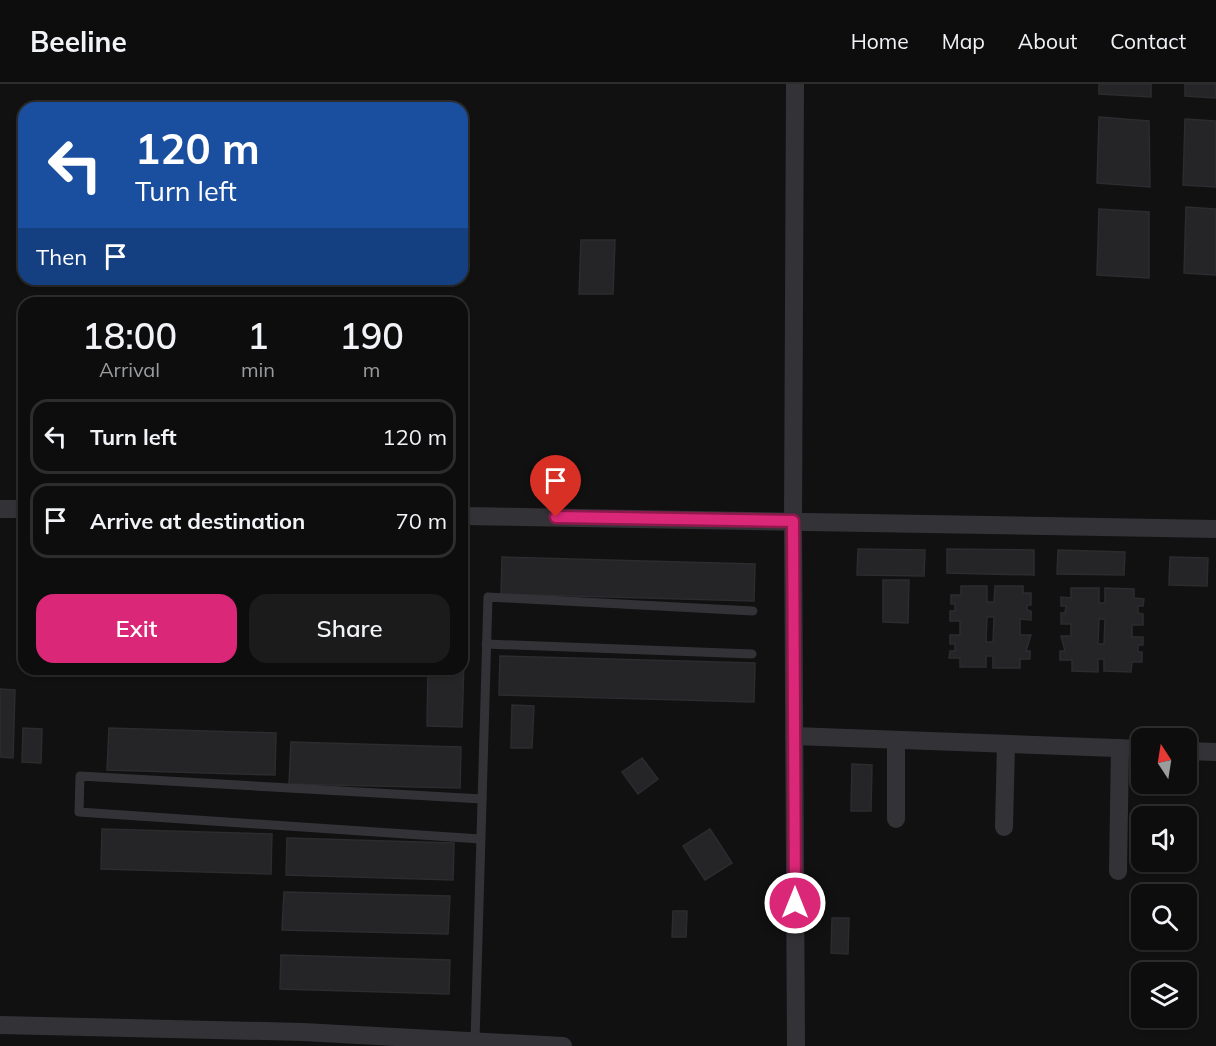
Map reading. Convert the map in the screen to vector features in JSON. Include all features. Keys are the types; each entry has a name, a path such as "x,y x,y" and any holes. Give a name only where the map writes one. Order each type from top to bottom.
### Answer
{"street":[{"path":"795,84 793,521 796,1046"},
{"path":"0,509 18,509"},
{"path":"468,516 1216,529"},
{"path":"794,736 1131,748"},
{"path":"896,740 896,819"},
{"path":"1004,827 1006,744"},
{"path":"1118,870 1120,748"},
{"path":"1197,751 1216,752"},
{"path":"0,1025 303,1032 563,1046"}],"lane":[{"path":"475,1041 488,597 753,611"},
{"path":"486,644 752,654"},
{"path":"480,839 79,812 80,776 482,799"}],"building":[{"path":"1099,84 1151,84 1151,97 1099,94"},
{"path":"1185,84 1216,84 1216,98 1185,96"},
{"path":"1099,117 1149,121 1150,187 1097,183"},
{"path":"1185,119 1216,121 1216,187 1183,185"},
{"path":"1186,207 1216,209 1216,275 1184,273"},
{"path":"1099,209 1149,212 1149,278 1097,275"},
{"path":"581,240 615,240 613,294 579,294"},
{"path":"858,549 925,550 924,576 857,575"},
{"path":"947,549 1034,550 1034,575 947,573"},
{"path":"1058,550 1125,552 1124,575 1057,574"},
{"path":"502,557 755,564 754,601 501,594"},
{"path":"1170,557 1208,558 1207,586 1169,585"},
{"path":"883,580 909,580 908,623 883,622"},
{"path":"961,586 987,586 987,602 994,602 995,586 1023,586 1023,593 1031,593 1031,605 1027,605 1027,610 1031,611 1031,620 1020,619 1020,635 1031,635 1026,651 1030,651 1030,659 1020,659 1020,668 993,668 993,656 986,656 986,667 960,667 960,658 949,658 950,651 955,651 955,644 950,644 950,635 960,635 960,621 950,621 950,611 955,611 955,604 951,604 951,595 961,595","holes":["987,617 994,617 993,642 986,642"]},
{"path":"1071,588 1099,588 1099,603 1105,603 1105,588 1134,589 1134,598 1144,599 1143,606 1138,606 1138,613 1143,614 1143,625 1132,625 1132,637 1143,637 1143,645 1138,645 1138,652 1142,652 1142,662 1132,662 1131,672 1104,671 1104,659 1098,659 1098,672 1072,671 1072,660 1060,660 1060,651 1065,651 1061,636 1071,636 1071,624 1061,624 1061,613 1065,613 1066,606 1061,606 1061,597 1071,598","holes":["1099,619 1105,619 1104,644 1098,644"]},
{"path":"500,656 755,663 754,702 499,695"},
{"path":"428,675 464,675 462,727 427,726"},
{"path":"0,689 15,690 13,758 0,757"},
{"path":"512,705 534,706 532,748 511,748"},
{"path":"23,728 42,729 41,763 22,762"},
{"path":"109,728 276,733 275,775 107,770"},
{"path":"291,742 461,747 460,788 289,784"},
{"path":"642,758 658,779 638,794 622,772"},
{"path":"852,764 872,765 871,811 851,811"},
{"path":"102,829 272,834 271,874 101,869"},
{"path":"710,829 732,863 705,880 683,846"},
{"path":"287,838 454,843 453,880 286,875"},
{"path":"284,892 450,896 448,934 282,930"},
{"path":"673,911 687,911 686,937 672,937"},
{"path":"832,918 849,918 848,954 831,953"},
{"path":"281,955 450,960 449,994 280,989"}],"route":[{"path":"556,517 793,521 795,903"}]}
